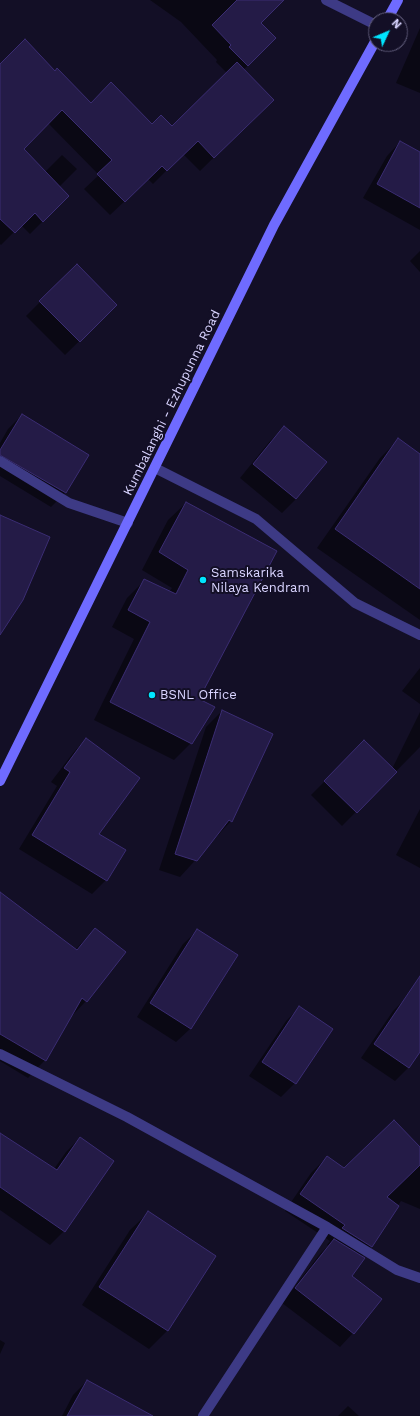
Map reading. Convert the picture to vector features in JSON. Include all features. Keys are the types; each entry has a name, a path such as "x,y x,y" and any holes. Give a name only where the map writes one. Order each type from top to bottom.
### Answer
{"main road":[{"path":"391,12 398,0"},
{"name":"Kumbalanghi - Ezhupunna Road","path":"0,781 274,225 369,52"}],"street":[{"path":"326,0 368,21"},
{"path":"0,461 69,503 128,523"},
{"path":"155,468 256,519 355,603 420,635"},
{"path":"0,1054 127,1117 327,1227 397,1270 420,1278"},
{"path":"203,1416 327,1227"}],"building":[{"path":"237,0 284,0 261,23 276,38 248,66 229,47 231,45 212,25"},
{"path":"25,39 55,71 57,68 91,103 111,82 152,124 161,115 172,126 237,62 274,100 214,158 198,141 167,171 162,166 125,202 97,174 112,160 62,110 24,149 69,196 43,222 35,213 15,233 0,219 0,64"},
{"path":"400,141 420,152 420,208 377,184"},
{"path":"77,264 117,305 80,342 39,301"},
{"path":"22,414 89,455 66,493 0,455 0,450"},
{"path":"284,426 327,462 296,499 253,464"},
{"path":"398,438 420,454 420,589 335,529"},
{"name":"Samskarika Nilaya Kendram","path":"186,502 277,551 199,699 215,707 192,744 110,702 150,622 128,610 144,579 176,594 188,570 159,552"},
{"path":"0,515 50,537 23,600 0,635"},
{"path":"222,710 273,734 232,822 229,820 197,861 175,854"},
{"path":"86,738 140,778 99,834 126,850 107,881 32,835 70,772 64,768"},
{"path":"364,740 397,772 357,813 324,781"},
{"path":"0,892 77,950 95,928 126,952 87,1002 82,998 46,1061 0,1034"},
{"path":"197,929 238,955 191,1029 150,1003"},
{"path":"420,976 420,1052 409,1068 374,1044"},
{"path":"299,1006 333,1029 296,1084 262,1062"},
{"path":"394,1120 420,1147 420,1165 387,1197 399,1206 372,1247 342,1228 345,1225 300,1194 327,1156 344,1168"},
{"path":"0,1133 57,1170 80,1137 114,1161 65,1232 0,1187"},
{"path":"148,1211 216,1256 168,1331 99,1287"},
{"path":"334,1239 365,1258 352,1276 382,1299 354,1334 295,1288"},
{"path":"87,1380 153,1416 67,1416"}],"place":[{"name":"Samskarika Nilaya Kendram","path":"203,580"},
{"name":"BSNL Office","path":"152,695"}]}
